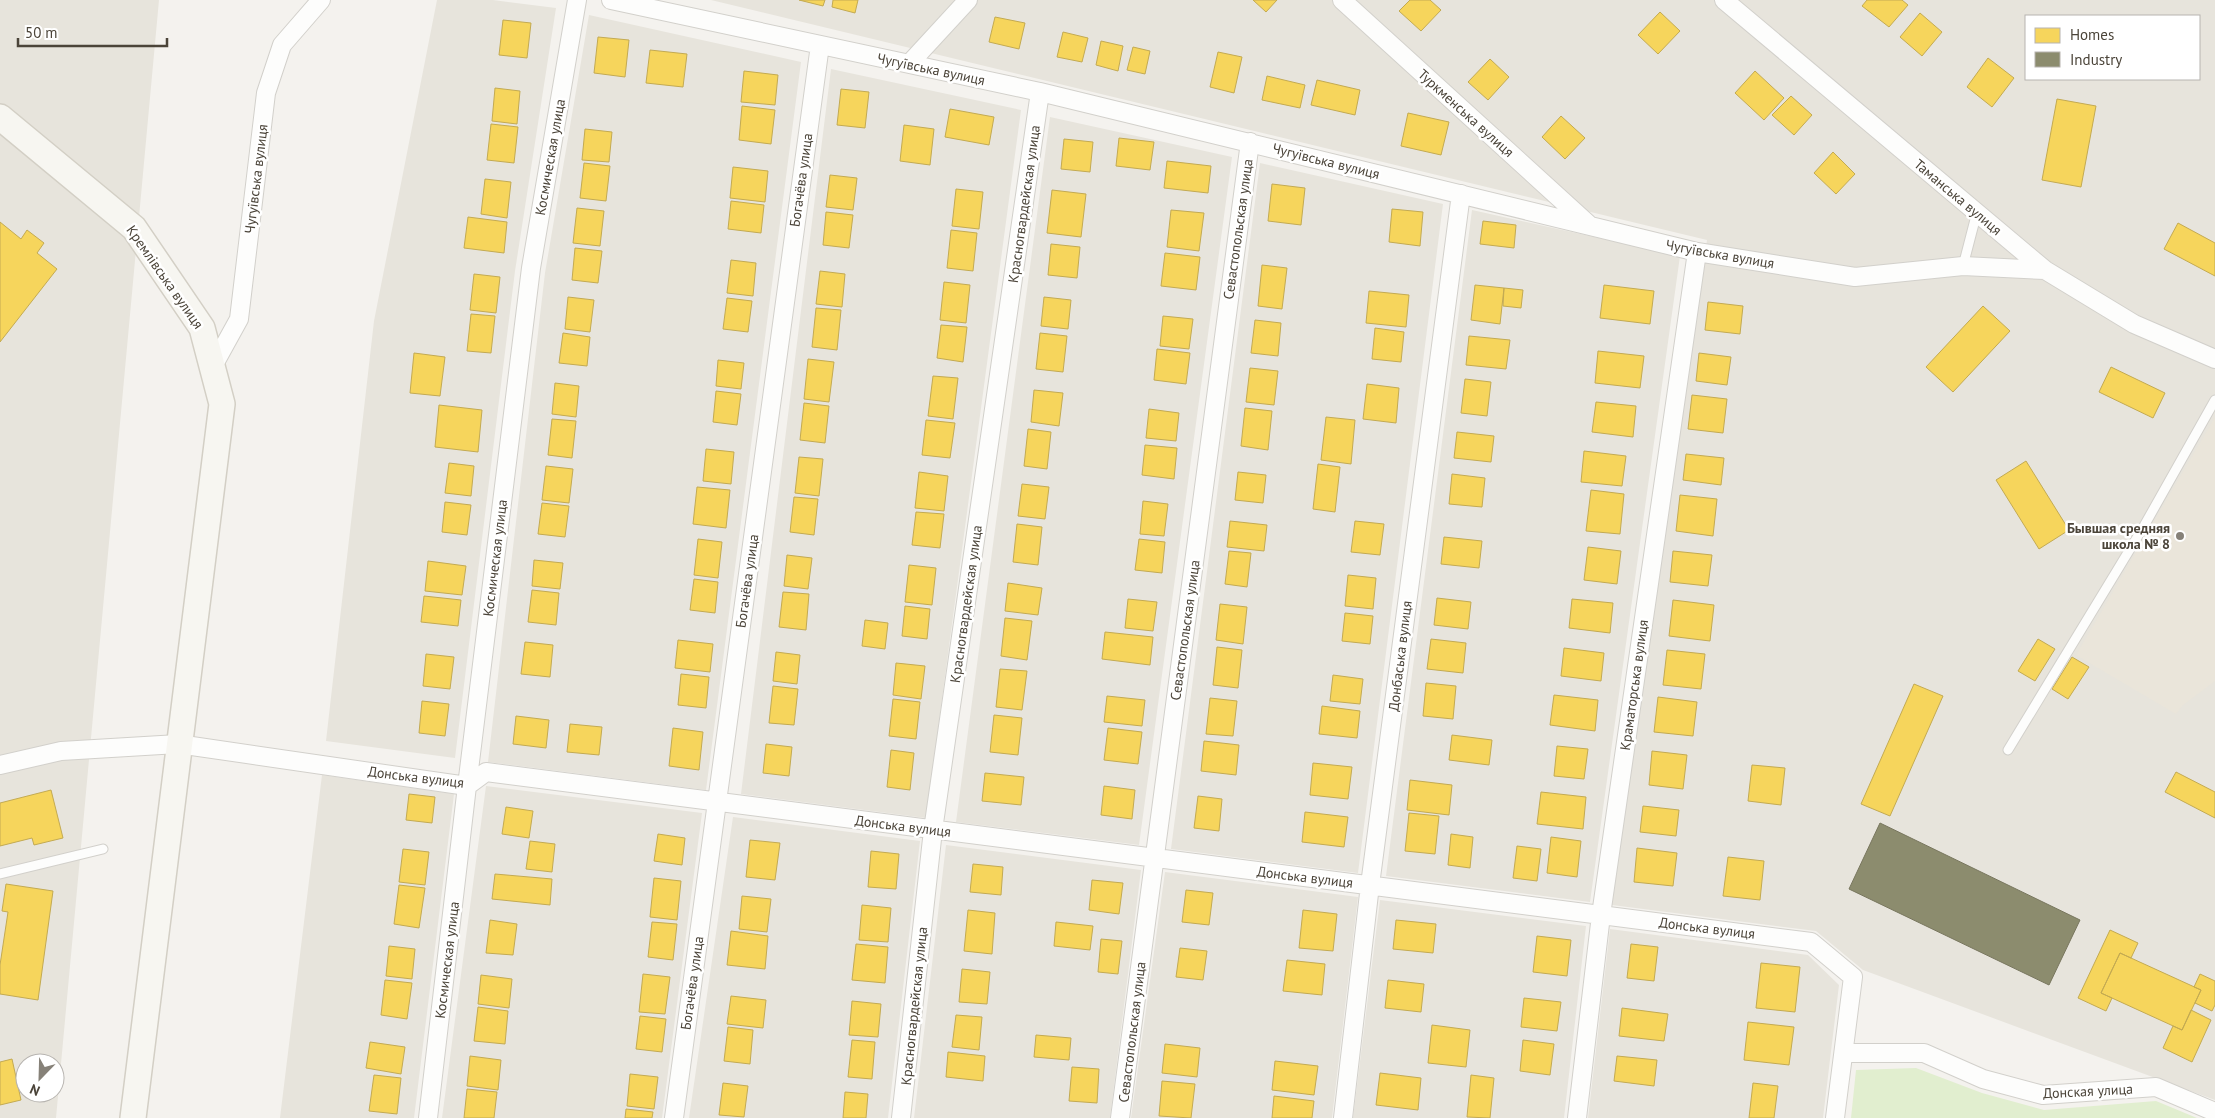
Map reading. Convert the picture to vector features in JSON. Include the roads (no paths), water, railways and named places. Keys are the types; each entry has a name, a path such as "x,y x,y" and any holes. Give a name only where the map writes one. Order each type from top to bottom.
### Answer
{"street":[{"name":"Чугуївська вулиця","path":"212,368 239,319 266,93 282,44 321,0"},
{"name":"Космическая улица","path":"428,1118 531,268 577,0"},
{"name":"Чугуївська вулиця","path":"611,0 1040,92 1697,252 1855,277 1963,266 2045,270"},
{"path":"909,64 968,0"},
{"name":"Туркменська вулиця","path":"1342,0 1590,226"},
{"name":"Таманська вулиця","path":"1724,0 2045,270 2134,324 2215,359"},
{"name":"Богачёва улица","path":"674,1118 820,45"},
{"name":"Красногвардейская улица","path":"902,1118 933,830 1040,92"},
{"name":"Кремлівська вулиця","path":"0,117 134,228 202,328 222,404 178,744"},
{"name":"Севастопольская улица","path":"1120,1118 1250,142"},
{"name":"Донбаська вулиця","path":"1343,1118 1370,885 1461,194"},
{"name":"Краматорська вулиця","path":"1577,1118 1601,915 1697,252"},
{"name":"Донська вулиця","path":"0,765 61,751 178,744 467,786 486,772 1812,942 1853,977 1844,1053"},
{"path":"133,1118 178,744"},
{"path":"1835,1118 1844,1053"},
{"name":"Донская улица","path":"1844,1053 1924,1053 1983,1079 2043,1095 2156,1086 2215,1112"}],"lane":[{"path":"1963,266 1976,212"},
{"path":"2008,750 2144,526 2215,400"},
{"path":"0,874 103,849"}],"place":[{"name":"Бывшая средняя школа № 8","path":"2180,536"}]}
